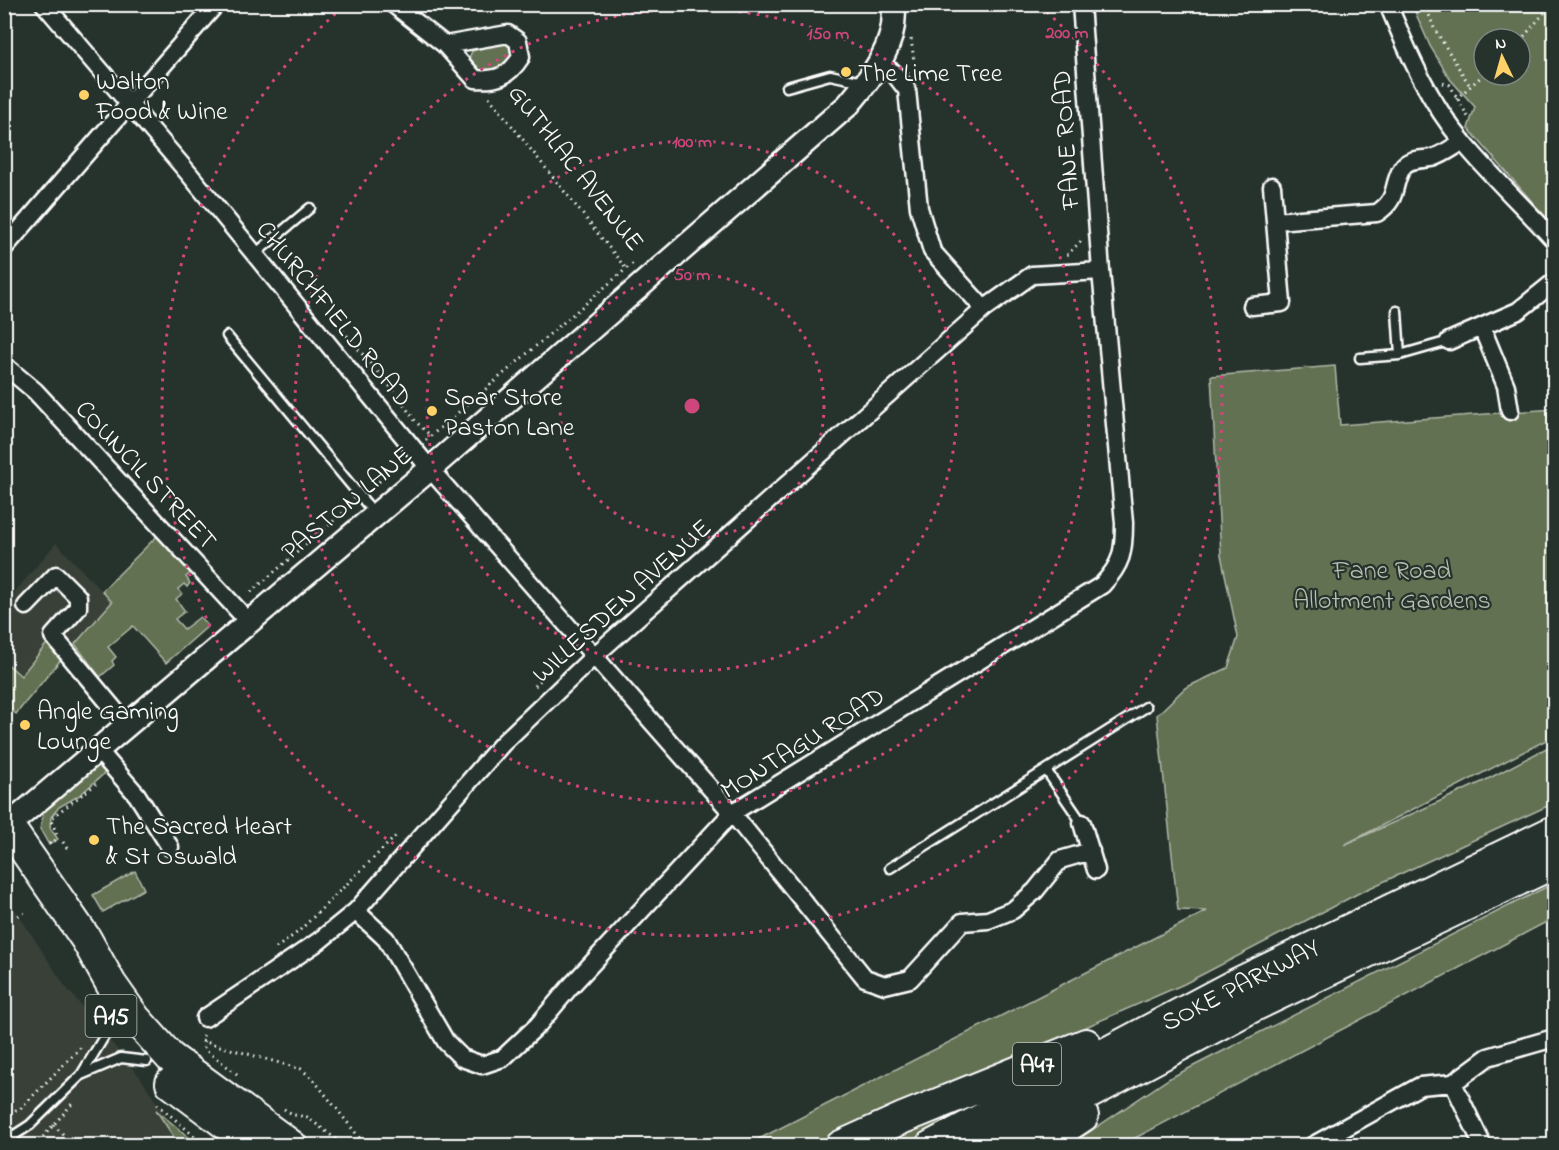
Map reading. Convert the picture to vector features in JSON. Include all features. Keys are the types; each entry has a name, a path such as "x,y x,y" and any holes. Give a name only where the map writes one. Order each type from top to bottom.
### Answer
{"highway":[{"name":"SOKE PARKWAY","path":"931,1146 1243,996 1554,831"},
{"name":"A15","path":"6,832 114,1020 147,1061 166,1079 255,1146"},
{"name":"A15","path":"6,832 86,939 111,984 145,1029 170,1057 292,1146"},
{"name":"SOKE PARKWAY","path":"990,1146 1243,996 1554,863"},
{"name":"A47","path":"841,1146 903,1118 1243,996"},
{"name":"A47","path":"1038,1146 1243,996"}],"street":[{"name":"CHURCHFIELD ROAD","path":"44,4 255,254 430,469 732,813 865,978 885,985 909,979 962,922 988,920 1013,910 1035,891 1060,860 1091,850"},
{"path":"4,248 216,4"},
{"name":"GUTHLAC AVENUE","path":"393,4 445,45 475,79 491,81 513,69 521,57 518,41 508,34 496,34 445,45"},
{"name":"PASTON LANE","path":"6,832 128,726 242,614 369,506 430,469 632,278 848,105 873,75 895,18 893,4"},
{"name":"FANE ROAD","path":"1081,4 1101,271"},
{"path":"1388,4 1410,56 1441,112 1462,142 1554,240"},
{"path":"873,75 893,72 907,90 919,208 932,251 984,309"},
{"path":"1275,221 1377,213 1387,207 1394,197 1402,168 1409,161 1436,157 1462,142"},
{"path":"1252,306 1282,303 1272,186"},
{"name":"WILLESDEN AVENUE","path":"206,1026 356,911 502,744 593,657 984,309 1032,275 1101,271"},
{"name":"MONTAGU ROAD","path":"356,911 386,939 446,1042 462,1058 482,1065 503,1059 732,813 1092,591 1117,570 1124,548 1124,523 1101,271"},
{"path":"1449,341 1518,311 1554,282"},
{"path":"1482,328 1506,386 1510,411"},
{"name":"COUNCIL STREET","path":"4,365 35,392 242,614"},
{"path":"26,606 56,575 78,597 78,608 53,636 128,726"},
{"path":"98,750 137,795 170,847"},
{"path":"1082,823 1096,870"},
{"path":"1312,1146 1420,1086 1453,1083 1488,1057 1554,1038"},
{"path":"1453,1083 1484,1146"}],"lane":[{"path":"788,87 830,75 873,75"},
{"path":"255,254 310,208"},
{"path":"1397,311 1400,355"},
{"path":"227,336 369,506"},
{"path":"1360,358 1400,355 1449,341"},
{"path":"890,868 1146,707"},
{"path":"1046,770 1082,823"},
{"path":"4,1130 14,1141 81,1075 114,1020"},
{"path":"81,1075 121,1058 129,1057 147,1061"}],"path":[{"path":"1425,4 1434,28 1470,86 1441,112"},
{"path":"1532,27 1550,5"},
{"path":"910,28 916,75"},
{"name":"GUTHLAC AVENUE","path":"475,79 632,278"},
{"path":"1065,257 1079,245 1084,235"},
{"path":"242,614 369,506 414,449 632,278 635,262"},
{"path":"330,317 394,391 416,422 432,436"},
{"path":"530,692 568,650"},
{"path":"57,834 51,821 55,815 96,784"},
{"path":"271,951 298,932 399,833"},
{"path":"63,842 69,852"},
{"path":"18,916 24,913"},
{"path":"206,1026 202,1041 204,1049 241,1077"},
{"path":"202,1041 301,1069 314,1079 366,1146"},
{"path":"4,1107 13,1111 23,1107 85,1043"},
{"path":"35,1146 76,1100"},
{"path":"155,1100 158,1106 206,1146"},
{"path":"278,1105 294,1115 307,1117 345,1146"},
{"path":"53,1125 64,1135"},
{"path":"383,1146 390,1146"}],"shaded area":[{"path":"56,543 112,602 67,652 53,636 21,676 5,661 4,605"},
{"path":"4,893 65,986 140,1077 184,1145 5,1145"}],"green space":[{"path":"1412,5 1554,5 1554,227 1468,128 1475,107 1450,79 1430,46"},
{"path":"508,41 516,53 500,69 477,70 469,58 472,51"},
{"name":"Fane Road Allotment Gardens","path":"1335,366 1340,425 1554,409 1554,736 1344,845 1484,781 1554,744 1554,803 1359,893 1184,984 830,1139 815,1145 745,1146 1207,911 1178,910 1157,715 1185,688 1228,668 1238,637 1221,555 1211,376"},
{"path":"157,536 192,572 186,577 190,583 187,587 184,584 178,589 182,594 176,599 185,611 175,619 184,629 200,617 208,626 166,663 133,626 108,647 116,657 112,661 114,665 100,677 75,644 112,602 102,591"},
{"path":"53,636 67,652 16,714 5,705 4,661 21,676"},
{"path":"102,763 107,771 80,795 59,807 51,817 50,828 58,839 49,845 40,829 44,811"},
{"path":"135,871 144,889 103,912 93,895"},
{"path":"1554,883 1554,918 1122,1145 1070,1145 1170,1078"},
{"path":"976,1102 981,1107 907,1145 873,1146"},
{"path":"156,1110 198,1145 179,1145"}],"place":[{"name":"The Lime Tree","path":"846,72"},
{"name":"Walton Food & Wine","path":"84,95"},
{"name":"Spar Store Paston Lane","path":"432,411"},
{"name":"Angle Gaming Lounge","path":"25,725"},
{"name":"The Sacred Heart & St Oswald","path":"94,840"}]}
